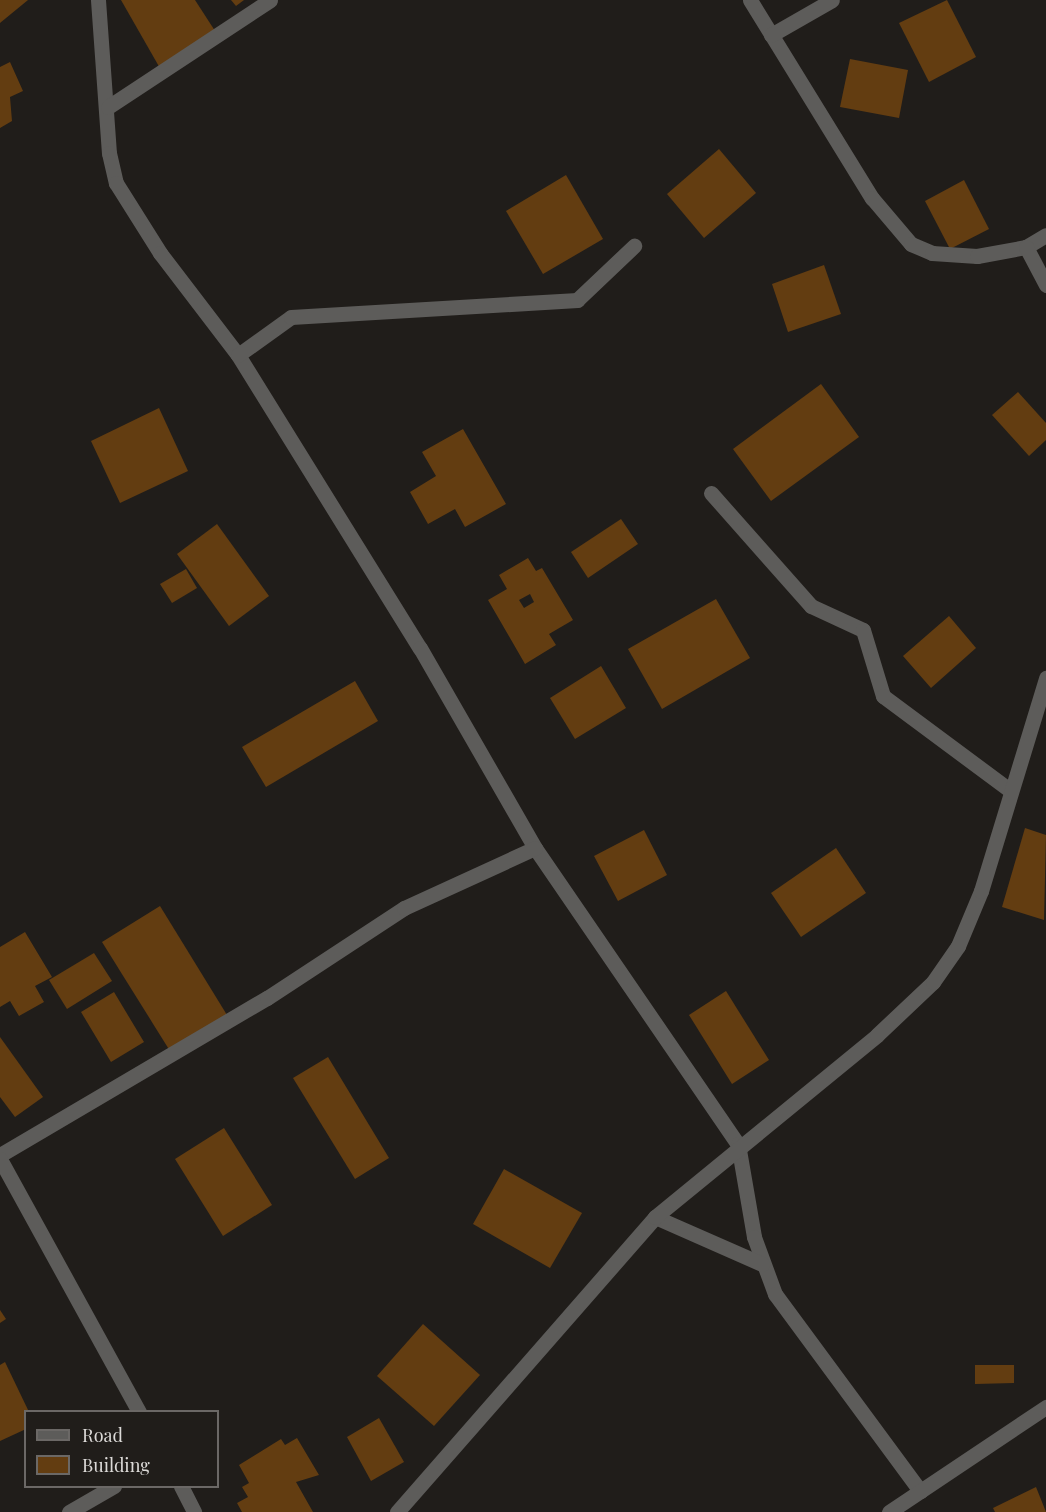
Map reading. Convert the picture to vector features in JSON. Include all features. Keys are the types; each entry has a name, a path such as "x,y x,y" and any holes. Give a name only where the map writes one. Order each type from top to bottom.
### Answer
{"street":[{"path":"98,0 116,183 160,253 238,355 420,648 535,848 738,1144 762,1264 800,1331 920,1491"},
{"path":"108,107 270,0"},
{"path":"750,0 872,198 910,244 932,253 977,256 1026,247 1046,235"},
{"path":"771,35 832,0"},
{"path":"238,355 291,317 577,300 634,246"},
{"path":"1026,247 1046,285"},
{"path":"711,493 811,606 863,630 883,696 1008,789"},
{"path":"397,1512 655,1217 738,1144 877,1035 933,982 958,946 981,891 1008,789 1046,678"},
{"path":"138,1410 0,1157 267,998 404,908 535,848"},
{"path":"655,1217 762,1264"},
{"path":"889,1512 1046,1407"},
{"path":"69,1512 111,1488"},
{"path":"182,1488 194,1512"}],"building":[{"path":"0,0 28,0 0,23"},
{"path":"121,0 195,0 217,34 161,70"},
{"path":"231,0 244,0 236,6"},
{"path":"947,0 976,57 929,82 899,23"},
{"path":"850,59 908,70 899,118 840,107"},
{"path":"10,62 23,91 10,97 12,121 0,128 0,67"},
{"path":"719,149 756,193 704,238 667,194"},
{"path":"566,175 603,239 543,274 506,211"},
{"path":"964,180 989,229 950,249 925,201"},
{"path":"824,265 841,314 788,332 772,284"},
{"path":"821,384 859,437 771,501 733,449"},
{"path":"1018,392 1046,423 1046,440 1029,456 992,415"},
{"path":"159,408 188,471 120,503 91,441"},
{"path":"463,429 506,504 465,527 455,509 428,524 410,492 436,476 422,452"},
{"path":"621,519 638,544 588,578 571,552"},
{"path":"217,524 269,596 229,626 177,554"},
{"path":"528,558 536,571 542,568 573,620 549,634 556,645 525,664 488,600 507,589 499,575","holes":["530,594 534,602 524,608 519,600"]},
{"path":"186,569 197,588 172,603 160,584"},
{"path":"716,599 750,658 662,709 628,649"},
{"path":"949,616 976,648 931,688 903,656"},
{"path":"601,666 626,708 575,739 550,698"},
{"path":"355,681 378,721 266,787 242,747"},
{"path":"1025,828 1046,835 1044,920 1002,907"},
{"path":"644,830 667,875 618,901 594,856"},
{"path":"836,848 866,893 801,937 771,893"},
{"path":"160,906 227,1015 170,1051 102,942"},
{"path":"25,932 52,977 35,986 44,1002 19,1016 10,1001 0,1007 0,947"},
{"path":"94,953 112,981 67,1009 49,980"},
{"path":"726,991 769,1060 732,1084 689,1015"},
{"path":"114,992 144,1042 111,1062 81,1012"},
{"path":"0,1037 43,1097 15,1117 0,1097"},
{"path":"328,1057 389,1158 355,1179 293,1078"},
{"path":"224,1128 272,1205 223,1236 175,1159"},
{"path":"504,1169 582,1213 550,1268 473,1224"},
{"path":"0,1310 6,1319 0,1323"},
{"path":"423,1324 480,1375 434,1426 377,1376"},
{"path":"5,1362 28,1410 24,1410 24,1430 0,1441 0,1365"},
{"path":"975,1365 1014,1365 1014,1383 975,1384"},
{"path":"379,1418 404,1462 371,1481 347,1437"},
{"path":"297,1438 319,1475 296,1482 313,1512 242,1512 237,1503 248,1497 242,1487 249,1483 239,1465 281,1439 285,1445"},
{"path":"1036,1487 1046,1512 995,1512 993,1508"}]}
